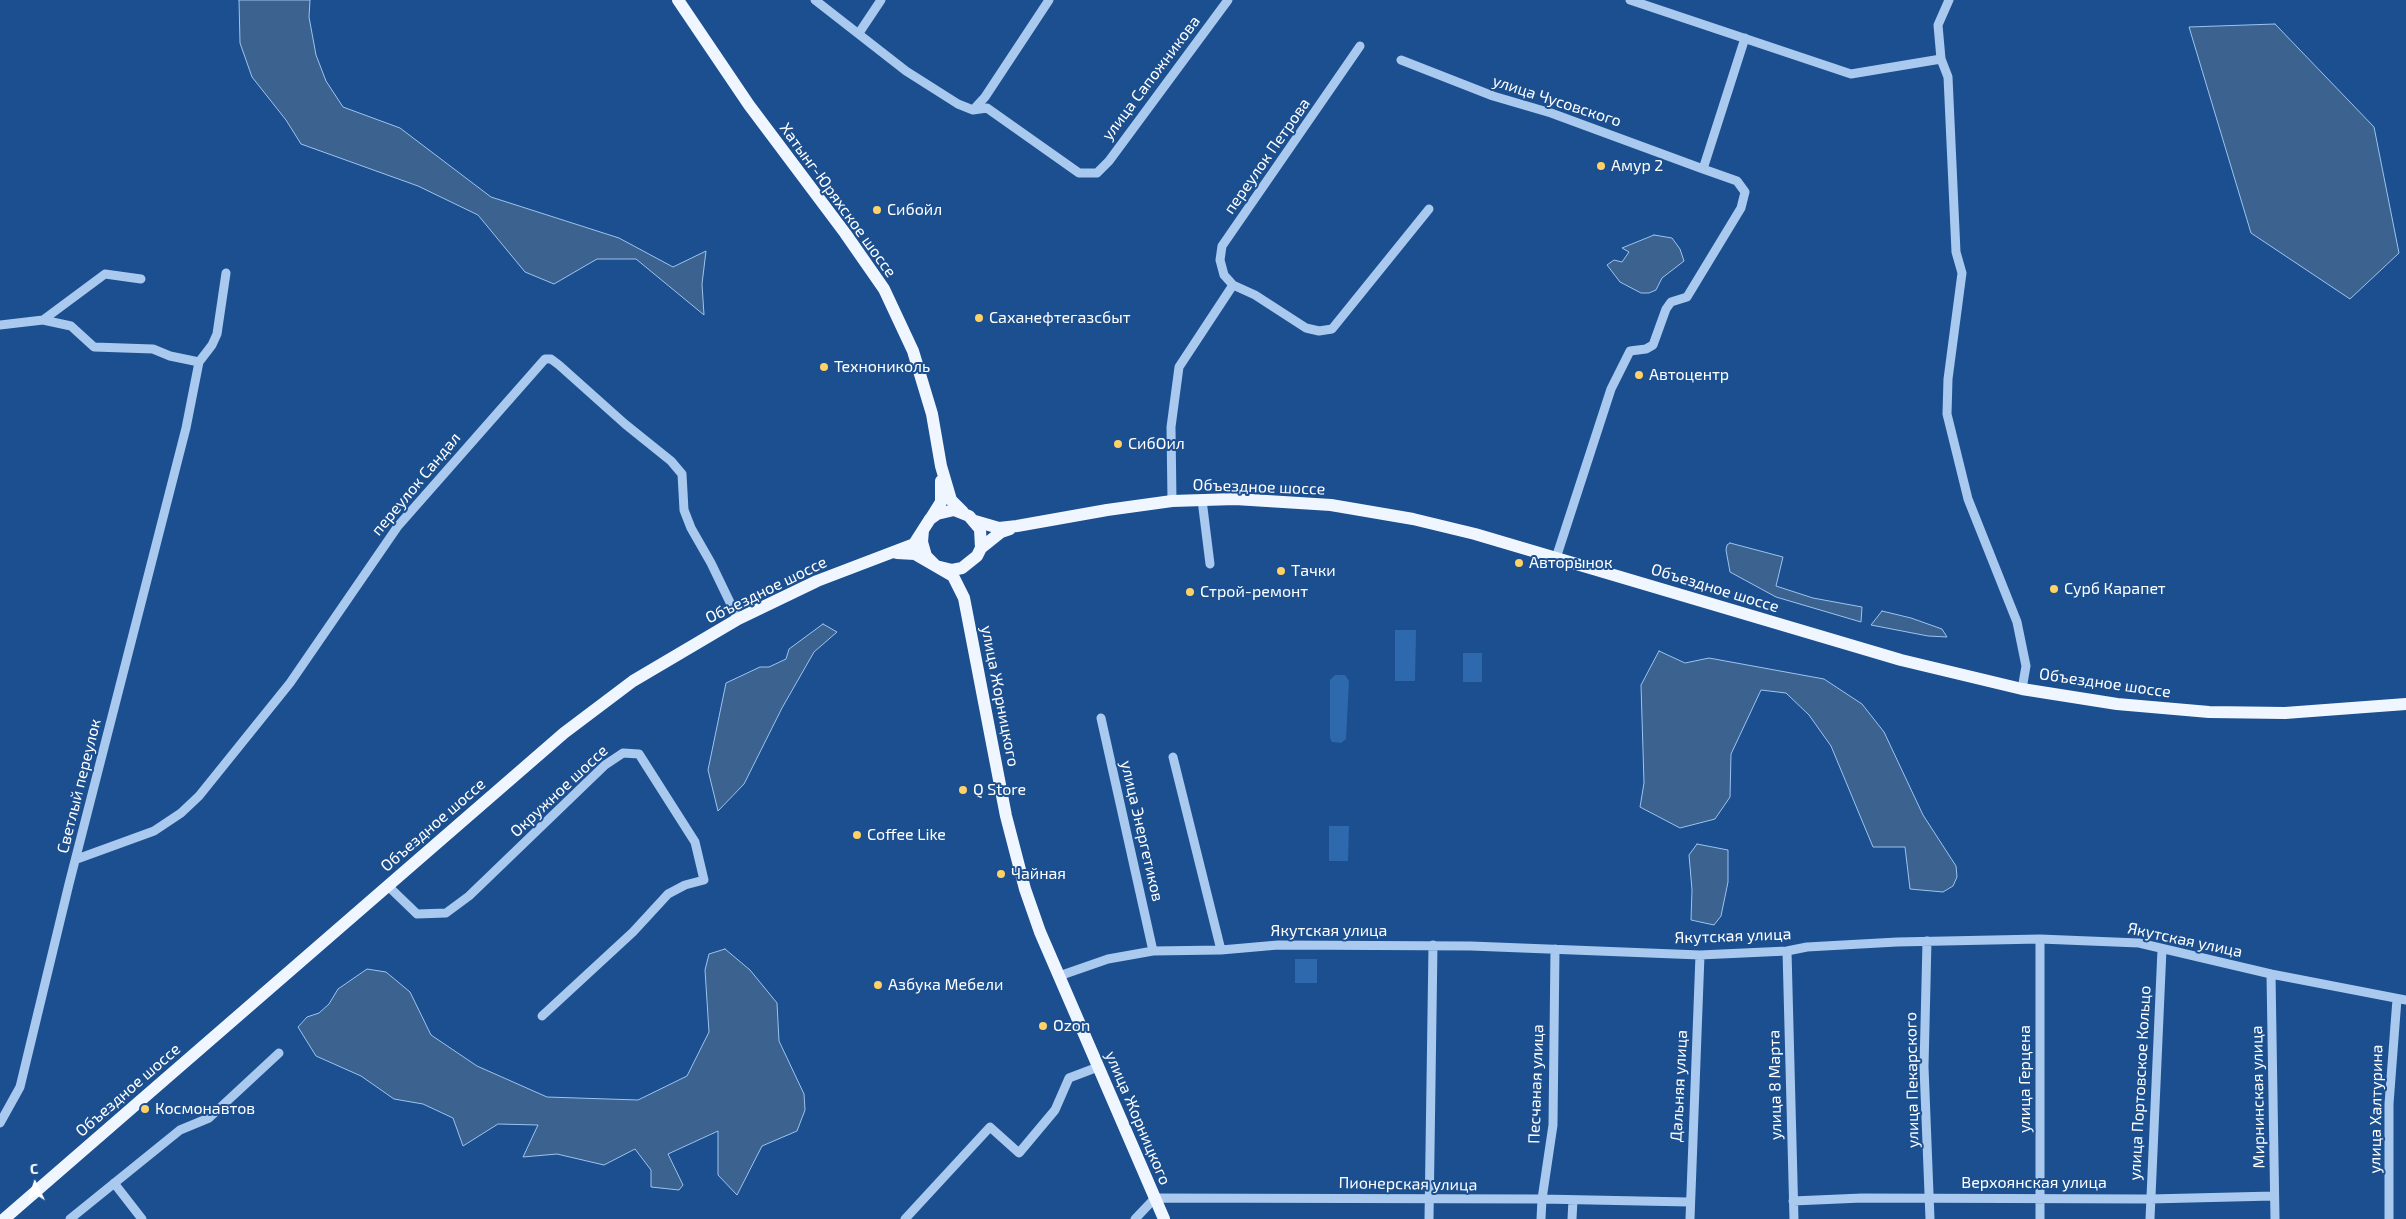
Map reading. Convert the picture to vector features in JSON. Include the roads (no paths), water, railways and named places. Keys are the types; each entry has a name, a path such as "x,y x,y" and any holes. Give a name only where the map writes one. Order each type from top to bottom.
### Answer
{"main road":[{"name":"Хатынг-Юряхское шоссе","path":"678,0 749,105 845,232 884,290 902,324 913,351 932,414 941,466 951,500 963,512"},
{"name":"Хатынг-Юряхское шоссе","path":"927,525 941,502 941,466"},
{"name":"Объездное шоссе","path":"975,521 999,528 1107,510 1202,500 1265,500 1331,505 1413,519 1475,534 1901,660 2022,688 2116,704 2209,712 2285,713 2406,704"},
{"path":"894,552 914,544 927,525 946,511 963,512 975,521 982,538 979,552 962,568 952,570 936,566 926,556 922,542 927,525"},
{"name":"Объездное шоссе","path":"979,552 1001,532 1017,526"},
{"name":"Объездное шоссе","path":"4,1219 571,728 632,681 738,618 817,581 894,552 915,554 936,566"},
{"name":"улица Жорницкого","path":"979,552 964,574 964,598 1013,844 1037,923 1164,1219"},
{"name":"улица Жорницкого","path":"936,566 953,576 964,598"}],"street":[{"path":"815,0 906,71 958,104 973,110 985,97 1049,0"},
{"path":"859,33 881,0"},
{"name":"улица Сапожникова","path":"973,110 987,108 1079,173 1096,173 1109,160 1228,0"},
{"path":"1630,0 1851,74 1941,59"},
{"path":"1950,0 1938,25 1941,59 1948,78 1956,252 1962,273 1948,379 1947,414 1968,499 2017,622 2026,666 2022,688"},
{"path":"1703,169 1746,38"},
{"name":"переулок Петрова","path":"1233,285 1224,275 1220,260 1222,246 1360,46"},
{"name":"улица Чусовского","path":"1401,60 1484,93 1552,113 1737,181 1744,192 1741,208 1687,298 1671,302 1666,309 1653,345 1646,349 1630,351 1611,389 1556,558"},
{"path":"1172,502 1171,426 1179,367 1233,285 1255,295 1306,328 1319,331 1332,329 1430,209"},
{"path":"0,325 43,320 71,326 94,347 153,349 170,356 199,362 212,345 217,334 226,273"},
{"path":"43,320 105,274 141,279"},
{"name":"переулок Сандал","path":"77,859 154,831 181,813 199,796 290,683 398,526 545,358 551,359 558,364 625,424 671,460 682,474 684,510 691,528 711,563 738,618"},
{"name":"Светлый переулок","path":"0,1122 20,1087 179,454 199,362"},
{"path":"1202,500 1210,564"},
{"name":"улица Энергетиков","path":"1101,718 1153,951"},
{"name":"Окружное шоссе","path":"388,886 417,914 446,913 469,896 605,765 623,753 639,754 696,842 704,880 685,885 668,894 633,932 542,1016"},
{"path":"1173,757 1221,950"},
{"name":"Якутская улица","path":"1059,976 1108,959 1153,951 1221,950 1278,945 1433,945 1700,955 1926,941 2040,939 2139,943 2270,974 2401,1000"},
{"name":"улица Герцена","path":"2040,939 2040,1219"},
{"name":"улица Пекарского","path":"1926,941 1924,1067 1930,1219"},
{"path":"1429,1219 1433,945"},
{"name":"Песчаная улица","path":"1541,1219 1542,1199 1553,1125 1555,949"},
{"name":"улица Портовское Кольцо","path":"2150,1219 2162,949"},
{"name":"улица 8 Марта","path":"1787,951 1794,1219"},
{"name":"Дальняя улица","path":"1690,1219 1689,1202 1700,955"},
{"name":"Мирнинская улица","path":"2270,974 2275,1219"},
{"name":"улица Халтурина","path":"2389,1219 2389,1104 2401,1000"},
{"path":"70,1219 180,1130 209,1118 279,1053"},
{"path":"905,1219 990,1127 1019,1153 1055,1110 1069,1078 1098,1067"},
{"path":"114,1183 142,1219"},
{"name":"Верхоянская улица","path":"1793,1201 1930,1197 2150,1199 2274,1196"},
{"path":"1135,1219 1155,1198"},
{"name":"Пионерская улица","path":"1155,1198 1542,1199 1689,1202"},
{"path":"1572,1219 1573,1200"},
{"path":"0,1212 4,1219"}],"place":[{"name":"Амур 2","path":"1601,166"},
{"name":"Сибойл","path":"877,210"},
{"name":"Саханефтегазсбыт","path":"979,318"},
{"name":"Технониколь","path":"824,367"},
{"name":"Автоцентр","path":"1639,375"},
{"name":"СибОил","path":"1118,444"},
{"name":"Авторынок","path":"1519,563"},
{"name":"Тачки","path":"1281,571"},
{"name":"Сурб Карапет","path":"2054,589"},
{"name":"Строй-ремонт","path":"1190,592"},
{"name":"Q Store","path":"963,790"},
{"name":"Coffee Like","path":"857,835"},
{"name":"Чайная","path":"1001,874"},
{"name":"Азбука Мебели","path":"878,985"},
{"name":"Ozon","path":"1043,1026"},
{"name":"Космонавтов","path":"145,1109"}]}
